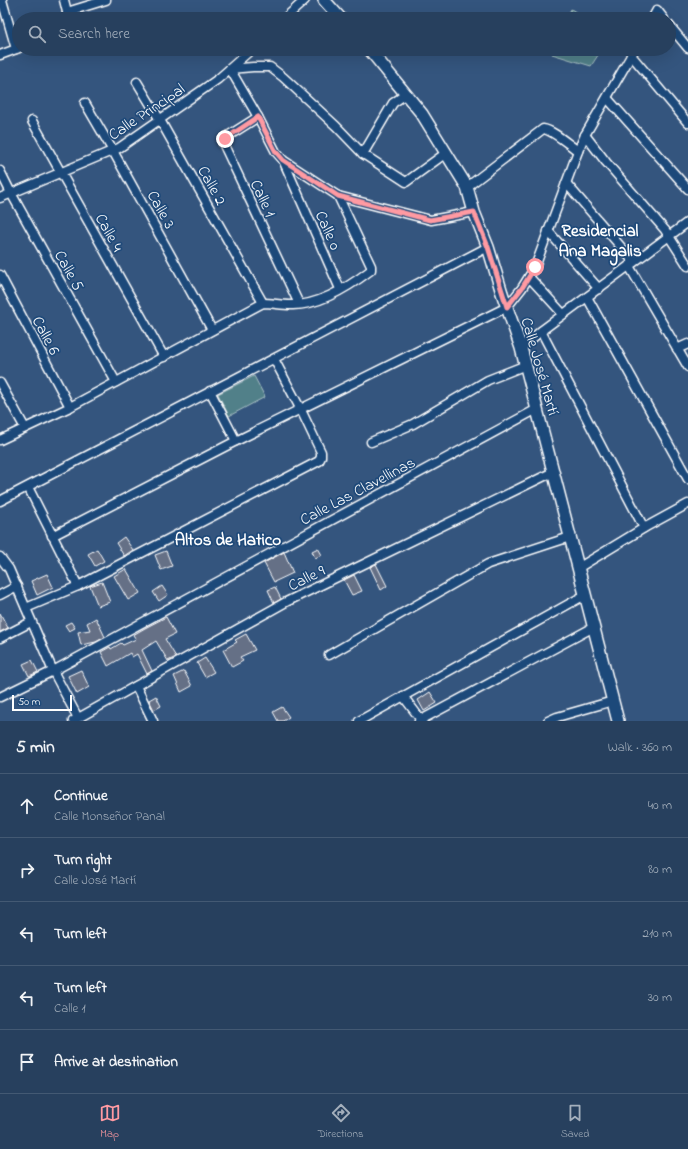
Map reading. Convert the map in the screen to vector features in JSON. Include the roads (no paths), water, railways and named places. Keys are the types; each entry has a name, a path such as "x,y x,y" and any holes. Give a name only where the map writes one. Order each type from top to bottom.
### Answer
{"main road":[{"path":"324,0 335,12"},
{"name":"Calle José Martí","path":"375,56 422,114 467,188 474,212 488,247 526,365 618,721"}],"street":[{"path":"2,0 12,31"},
{"path":"64,0 66,12"},
{"path":"75,12 106,0"},
{"path":"292,12 305,0"},
{"path":"676,33 688,48"},
{"path":"0,55 12,51"},
{"name":"Calle Principal","path":"0,198 119,148 218,79 244,56"},
{"path":"52,536 236,441 507,307 522,288 535,267 585,135 631,56"},
{"path":"636,56 688,123"},
{"path":"446,152 406,182 363,154 331,121 270,67 230,69 258,117 276,152 283,160 338,196 430,220 474,212"},
{"name":"Calle 2","path":"137,82 263,303"},
{"path":"363,154 393,103 406,94"},
{"path":"607,98 688,189"},
{"name":"Calle 3","path":"85,103 212,330"},
{"name":"Calle 1","path":"258,117 228,136 223,143 299,304"},
{"name":"Calle 4","path":"32,121 164,357"},
{"path":"467,188 543,129 546,129 578,151"},
{"path":"585,135 606,162 665,230 688,266"},
{"name":"Calle 0","path":"283,160 340,289"},
{"name":"Calle 5","path":"0,170 11,193 116,382"},
{"path":"566,184 631,264 688,367"},
{"path":"0,440 70,407 263,303 305,304 324,298 371,270 371,266 338,196"},
{"path":"521,348 563,314 599,289 688,222"},
{"path":"548,231 599,289"},
{"path":"0,501 488,247"},
{"name":"Calle 6","path":"0,275 70,407"},
{"path":"529,277 563,314"},
{"path":"587,297 688,479"},
{"path":"541,331 644,528"},
{"path":"677,349 688,344"},
{"path":"26,608 78,586 319,461 321,452 274,359"},
{"path":"371,442 412,424 488,380 526,365"},
{"path":"0,383 25,428"},
{"path":"210,391 236,441"},
{"name":"Calle Las Clavellinas","path":"0,697 53,671 537,409"},
{"name":"Calle 9","path":"75,720 286,602 553,472"},
{"path":"28,487 78,586"},
{"path":"578,568 644,528 688,504"},
{"path":"329,654 488,564 570,537"},
{"path":"0,557 9,569 17,586 31,622 75,720"},
{"path":"0,595 17,586"},
{"path":"359,721 585,595"},
{"path":"0,638 31,622"},
{"path":"403,696 421,720 594,627"},
{"path":"136,686 153,721"},
{"path":"548,721 613,701"}],"district":[{"name":"Residencial Ana Magalis","path":"600,240"},
{"name":"Altos de Hatico","path":"228,539"}]}
